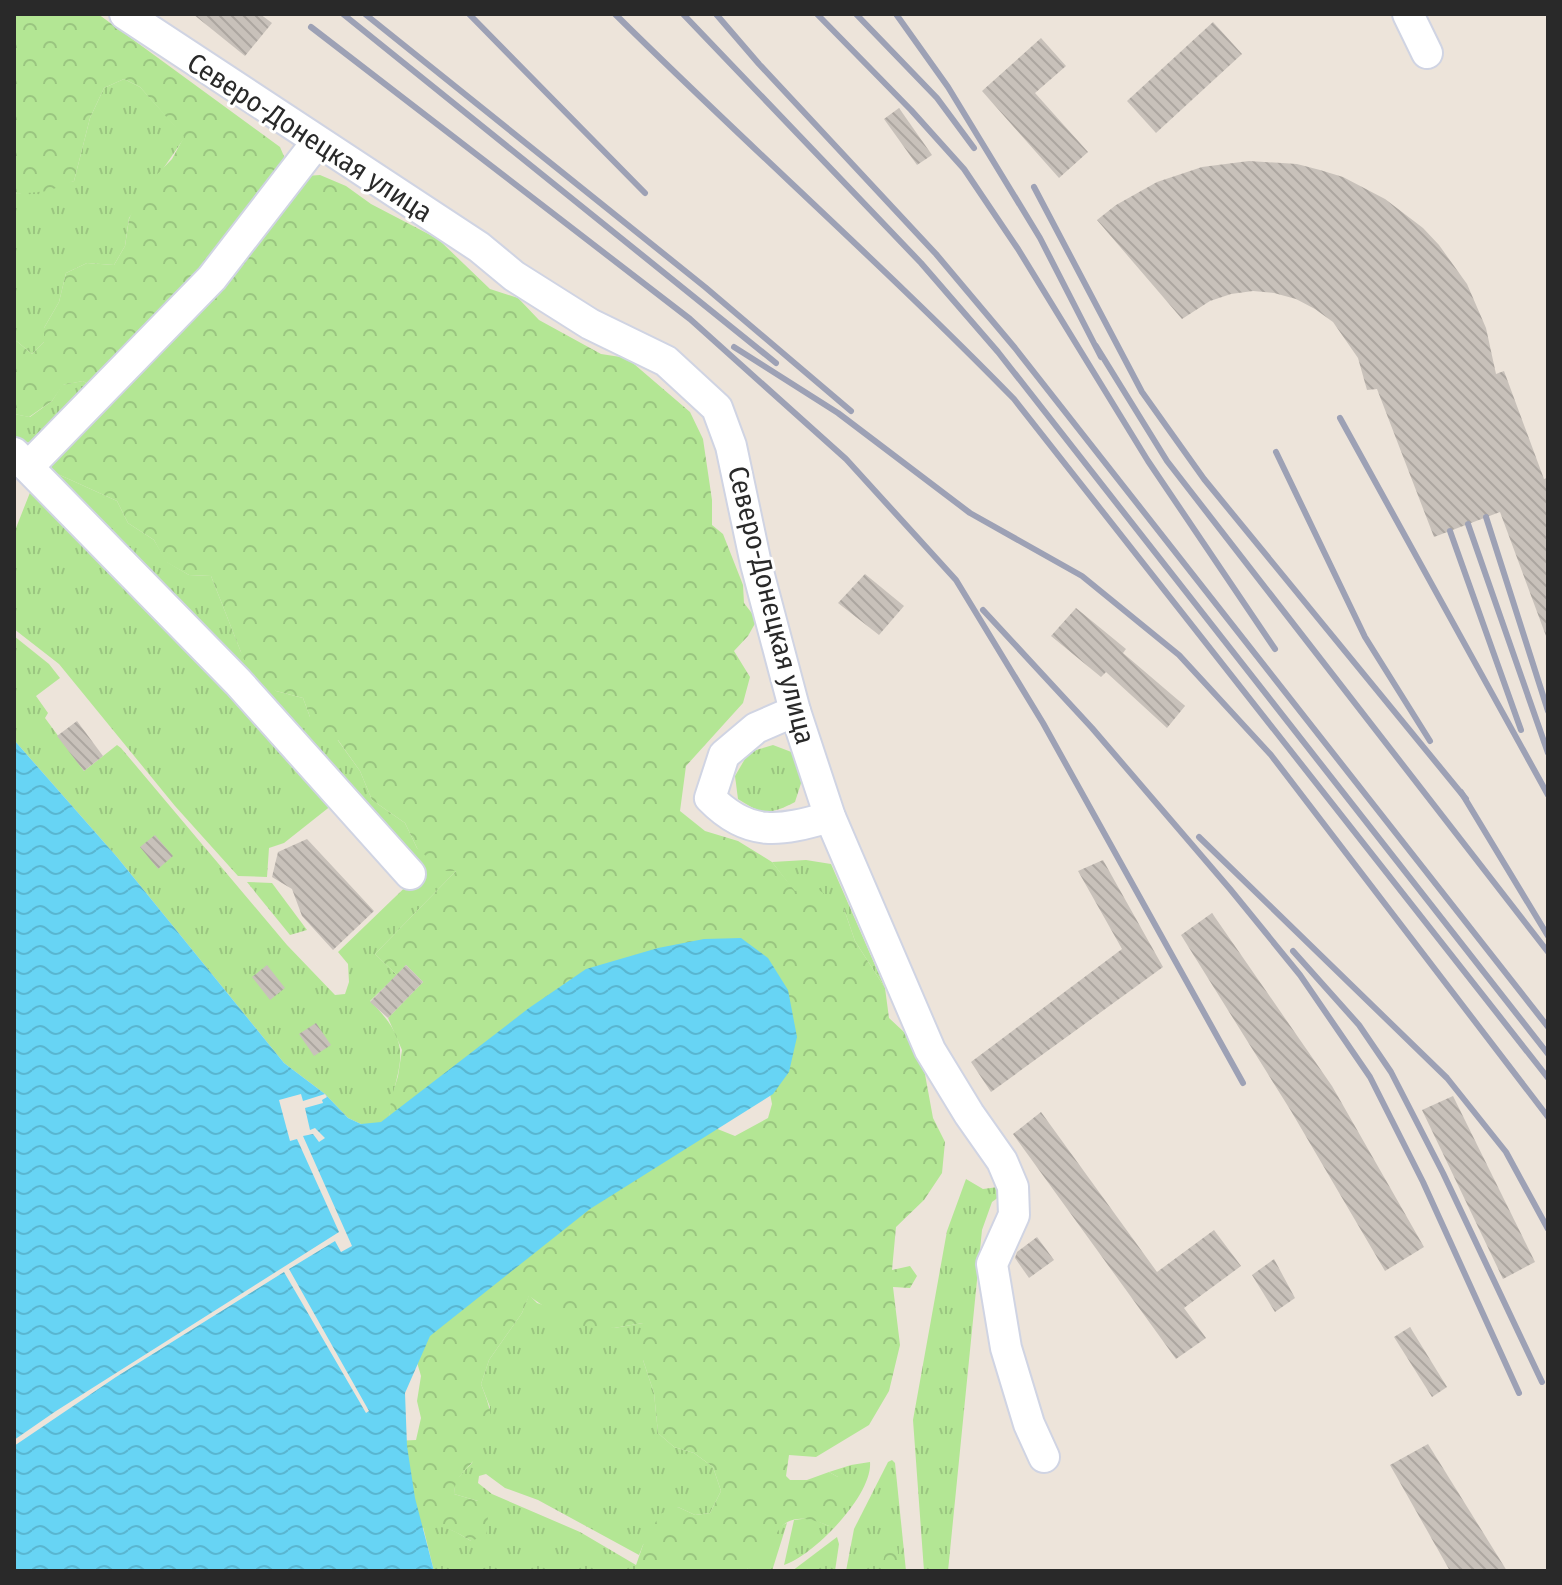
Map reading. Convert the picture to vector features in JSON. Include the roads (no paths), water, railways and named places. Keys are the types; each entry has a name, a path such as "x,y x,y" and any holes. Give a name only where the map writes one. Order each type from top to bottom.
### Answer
{"street":[{"name":"Северо-Донецкая улица","path":"125,14 479,247 514,276 590,324 666,361 717,408 731,446 756,564 795,711 830,817 930,1050 1002,1161 1013,1187 1014,1215 992,1264 1006,1348 1029,1424 1044,1457"},
{"path":"1408,14 1427,53"},
{"path":"317,142 212,278 21,460 238,682 410,874"},
{"path":"795,711 756,728 724,755 710,798 726,814 755,828 787,829 830,817"}],"water":[{"path":"14,740 117,857 284,1063 325,1094 348,1118 361,1124 381,1122 529,1008 586,969 658,948 704,939 741,938 768,958 788,990 797,1037 789,1072 773,1094 590,1209 430,1336 405,1393 407,1446 415,1498 434,1571 14,1571"}],"railway":[{"path":"343,14 776,363"},
{"path":"365,14 705,287 851,411"},
{"path":"469,14 645,193"},
{"path":"615,14 916,301 1014,399 1548,1078"},
{"path":"683,14 921,263 998,352 1548,1054"},
{"path":"716,14 936,254 1015,348 1548,1027"},
{"path":"817,14 964,169 1018,249 1148,461 1275,649"},
{"path":"856,14 937,98 974,148"},
{"path":"896,14 948,87 1040,238 1101,357"},
{"path":"311,27 690,319 846,459 956,580 1043,723 1243,1083"},
{"path":"1034,187 1142,392 1204,479 1466,799"},
{"path":"1096,346 1167,461 1548,952"},
{"path":"734,347 838,413 970,513 1082,576 1179,655 1271,755 1548,1117"},
{"path":"1340,418 1548,795"},
{"path":"1276,452 1365,637 1430,741"},
{"path":"1486,517 1548,711"},
{"path":"1468,524 1548,753"},
{"path":"1450,531 1521,730"},
{"path":"983,610 1092,728 1230,889 1300,975 1370,1077 1423,1182 1519,1393"},
{"path":"1461,792 1548,936"},
{"path":"1199,837 1447,1078 1506,1152 1548,1229"},
{"path":"1293,951 1359,1025 1391,1072 1443,1173 1542,1382"}]}
